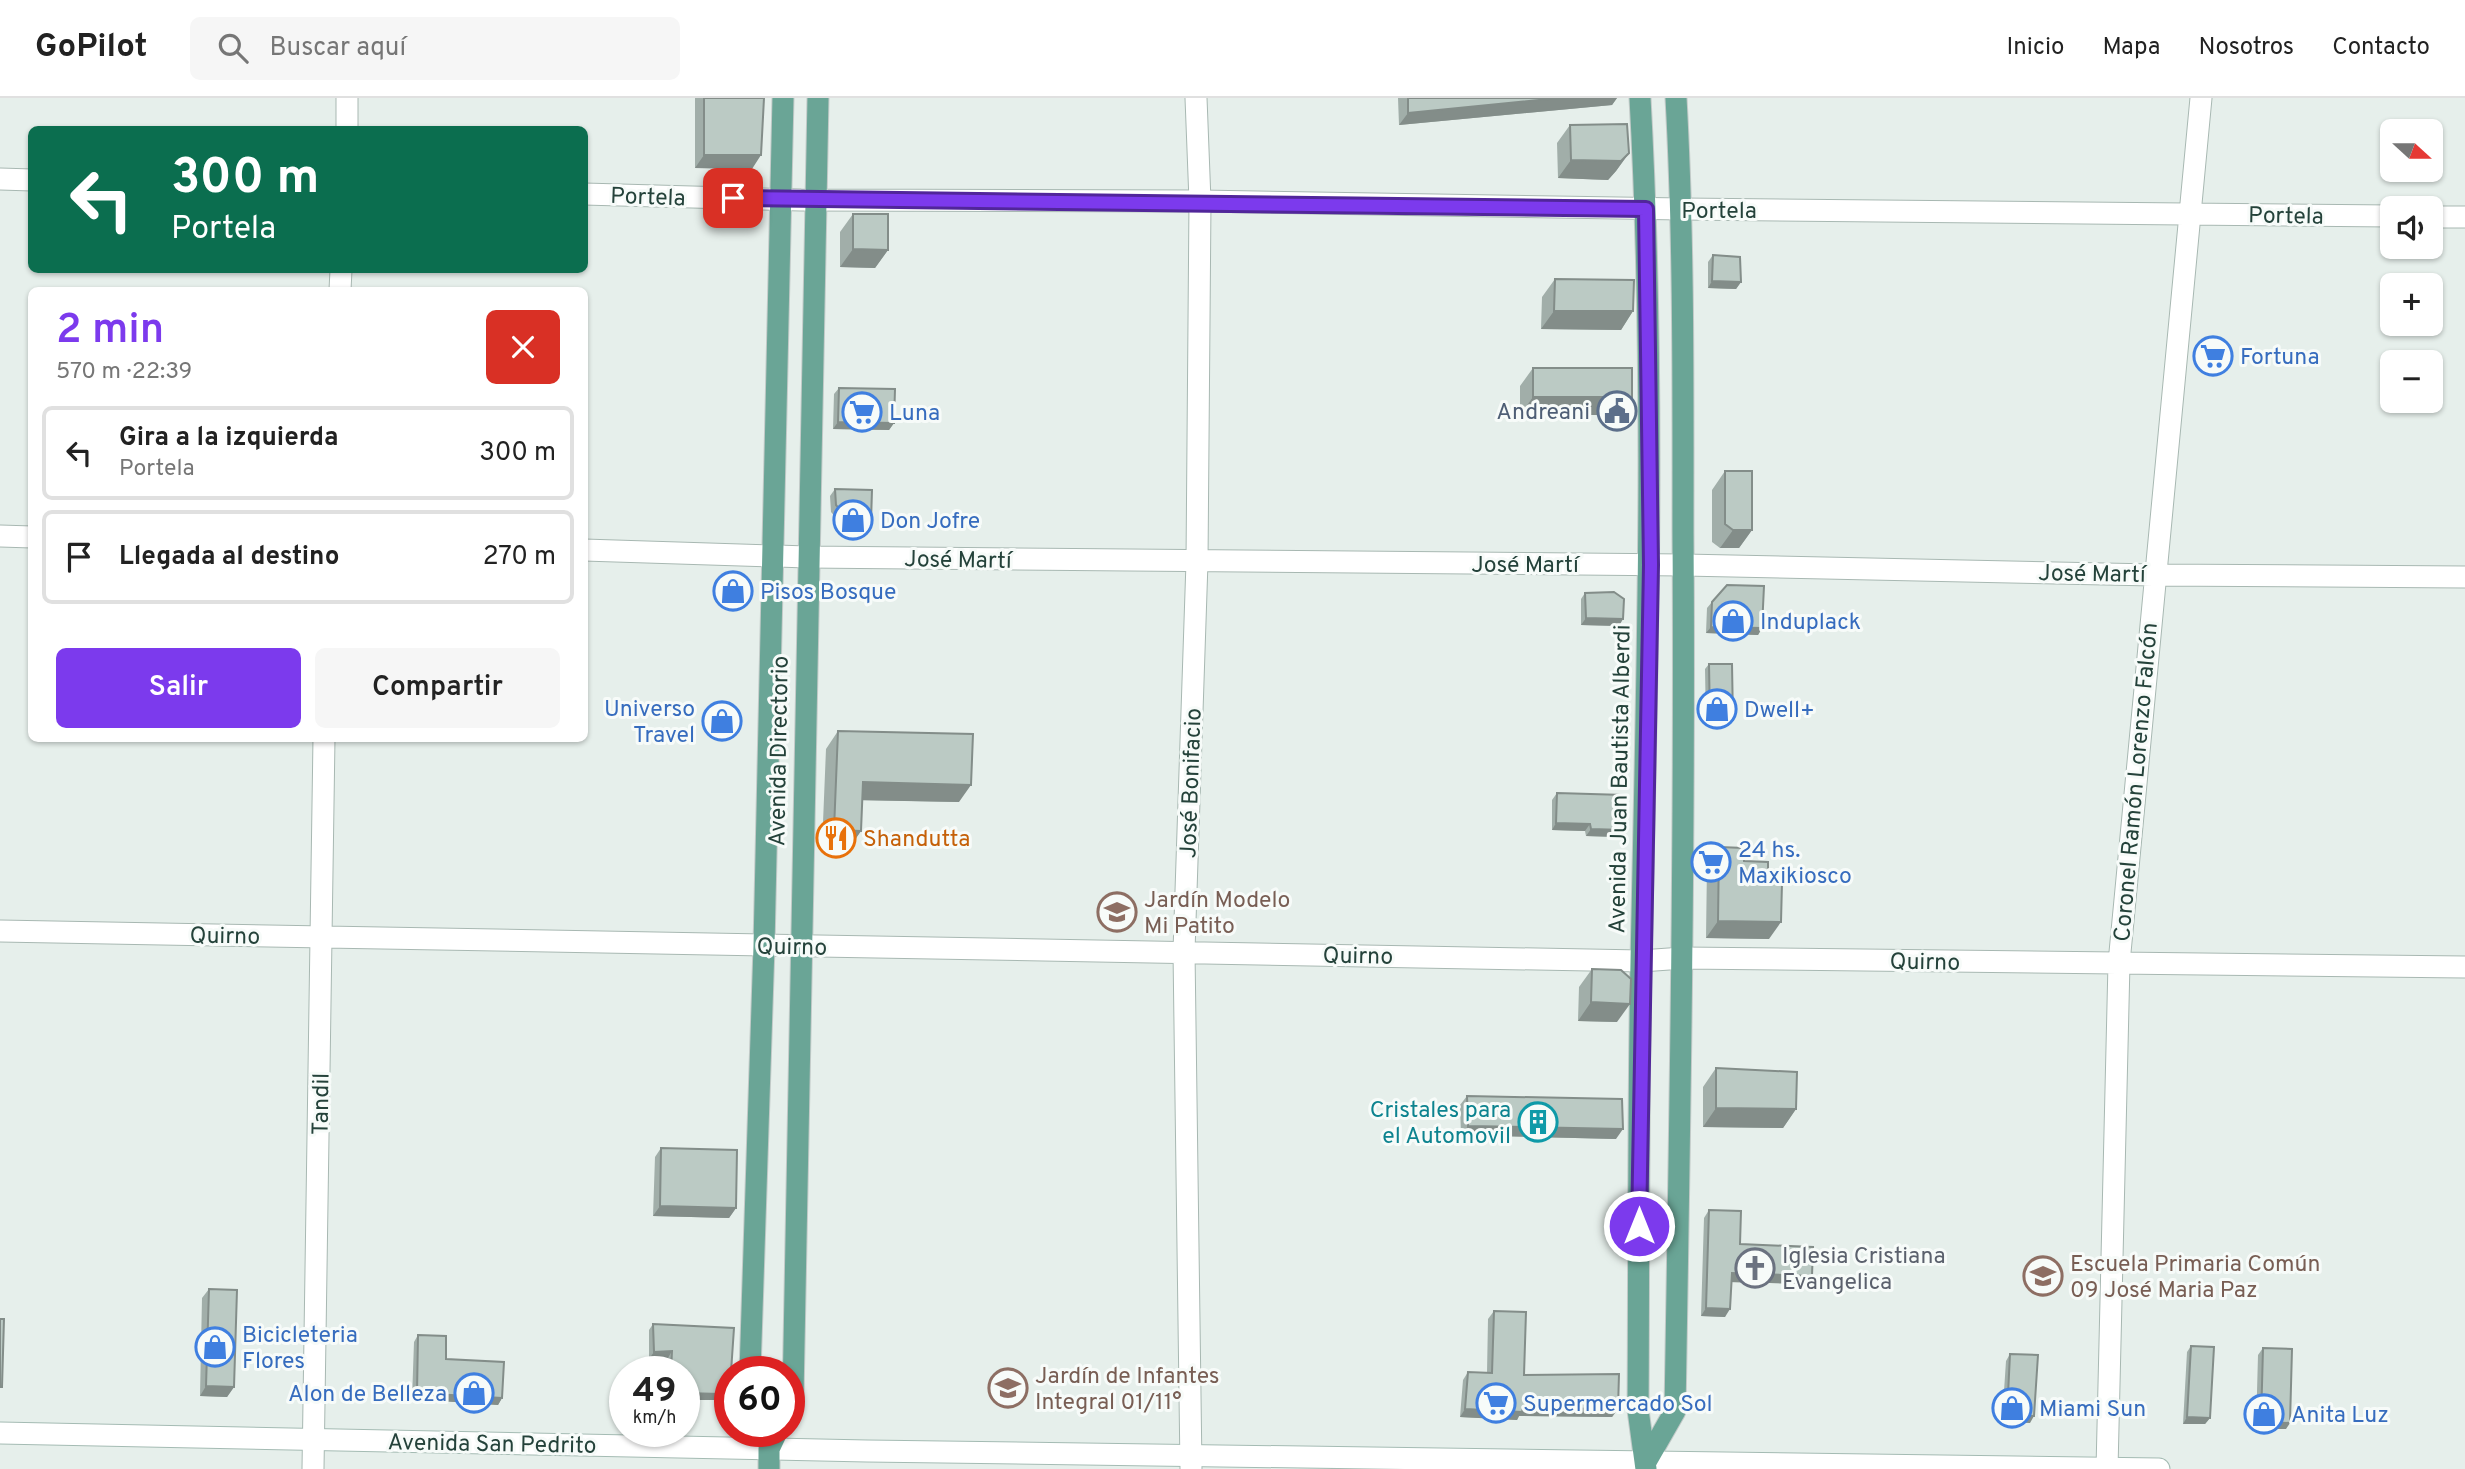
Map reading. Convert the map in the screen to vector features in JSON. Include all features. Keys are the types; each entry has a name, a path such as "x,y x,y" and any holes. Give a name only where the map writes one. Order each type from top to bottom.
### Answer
{"main road":[{"name":"Avenida Directorio","path":"751,1356 764,946 783,98"},
{"name":"Avenida Directorio","path":"794,1356 807,557 818,98"},
{"name":"Avenida Juan Bautista Alberdi","path":"1640,98 1646,209 1651,565 1641,961 1638,1410 1646,1464"},
{"path":"1646,1464 1675,1411 1683,958 1684,565 1682,209 1676,98"}],"street":[{"path":"347,98 347,126"},
{"name":"José Bonifacio","path":"1191,1462 1184,951 1197,562 1200,201 1196,98"},
{"name":"Coronel Ramón Lorenzo Falcón","path":"2107,1469 2119,963 2153,575 2201,98"},
{"path":"0,179 28,180"},
{"name":"Portela","path":"588,194 782,200 1200,201 1646,209 2380,216"},
{"path":"2443,216 2465,217"},
{"path":"0,536 28,537"},
{"name":"José Martí","path":"588,550 807,557 1684,565 2153,575 2465,577"},
{"name":"Tandil","path":"313,1469 324,742"},
{"name":"Quirno","path":"0,931 1641,961 1683,958 2465,967"},
{"name":"Avenida San Pedrito","path":"0,1433 714,1444"},
{"name":"Avenida San Pedrito","path":"805,1446 1191,1462 2159,1469"}],"building":[{"path":"704,98 764,98 761,155 704,155"},
{"path":"1408,98 1559,98 1408,113"},
{"path":"1627,124 1629,153 1621,161 1571,160 1570,125"},
{"path":"853,214 888,214 888,250 853,249"},
{"path":"1713,255 1740,257 1741,282 1712,281"},
{"path":"1555,279 1634,280 1633,311 1554,311"},
{"path":"1533,368 1632,368 1632,397 1533,397"},
{"name":"Luna","path":"839,388 895,389 894,423 838,422"},
{"path":"1725,471 1752,471 1752,530 1733,530 1725,524"},
{"name":"Don Jofre","path":"835,489 872,490 871,522 850,522 836,505"},
{"name":"Induplack","path":"1727,585 1764,586 1762,628 1711,627 1712,602"},
{"path":"1614,592 1624,599 1623,619 1586,618 1585,593"},
{"path":"1709,664 1732,664 1733,720 1710,720"},
{"path":"838,731 973,734 971,785 863,782 861,831 834,830"},
{"path":"1557,793 1624,795 1623,830 1591,829 1590,824 1556,823"},
{"path":"1719,847 1744,848 1744,861 1768,862 1768,883 1782,883 1781,922 1718,921"},
{"path":"1592,969 1621,970 1631,979 1630,1004 1591,1002"},
{"path":"1716,1068 1797,1072 1796,1109 1716,1108"},
{"name":"Cristales para el Automovil","path":"1467,1096 1622,1099 1623,1129 1468,1126"},
{"path":"661,1148 737,1150 736,1208 660,1206"},
{"path":"1709,1210 1741,1211 1740,1244 1813,1247 1812,1276 1732,1273 1730,1309 1706,1308"},
{"name":"Bicicleteria Flores","path":"209,1289 237,1290 234,1387 206,1386"},
{"path":"1494,1311 1526,1312 1524,1375 1619,1374 1618,1409 1523,1408 1522,1412 1465,1409 1468,1372 1492,1373"},
{"path":"0,1319 4,1319 2,1387 0,1387"},
{"path":"653,1324 734,1328 732,1356 714,1356 714,1394 700,1393 700,1356 672,1356 672,1351 654,1352"},
{"path":"418,1335 446,1336 446,1359 504,1362 502,1398 417,1393"},
{"path":"2191,1346 2214,1347 2210,1418 2187,1417"},
{"path":"2263,1348 2292,1349 2290,1423 2261,1422"},
{"path":"2010,1354 2038,1355 2034,1416 2007,1415"}],"place":[{"name":"Fortuna","path":"2213,356"},
{"name":"Andreani","path":"1617,411"},
{"name":"Luna","path":"862,412"},
{"name":"Don Jofre","path":"853,520"},
{"name":"Pisos Bosque","path":"733,591"},
{"name":"Induplack","path":"1733,621"},
{"name":"Dwell+","path":"1717,709"},
{"name":"Universo Travel","path":"722,721"},
{"name":"Shandutta","path":"836,838"},
{"name":"24 hs. Maxikiosco","path":"1711,862"},
{"name":"Jardín Modelo Mi Patito","path":"1117,912"},
{"name":"Cristales para el Automovil","path":"1538,1122"},
{"name":"Iglesia Cristiana Evangelica","path":"1755,1268"},
{"name":"Escuela Primaria Común 09 José Maria Paz","path":"2043,1276"},
{"name":"Bicicleteria Flores","path":"215,1347"},
{"name":"Jardín de Infantes Integral 01/11°","path":"1008,1388"},
{"name":"Alon de Belleza","path":"474,1393"},
{"name":"Supermercado Sol","path":"1496,1403"},
{"name":"Miami Sun","path":"2012,1408"},
{"name":"Anita Luz","path":"2264,1414"}],"route":[{"path":"733,198 1200,201 1646,209 1651,565 1641,989 1639,1226"}]}
